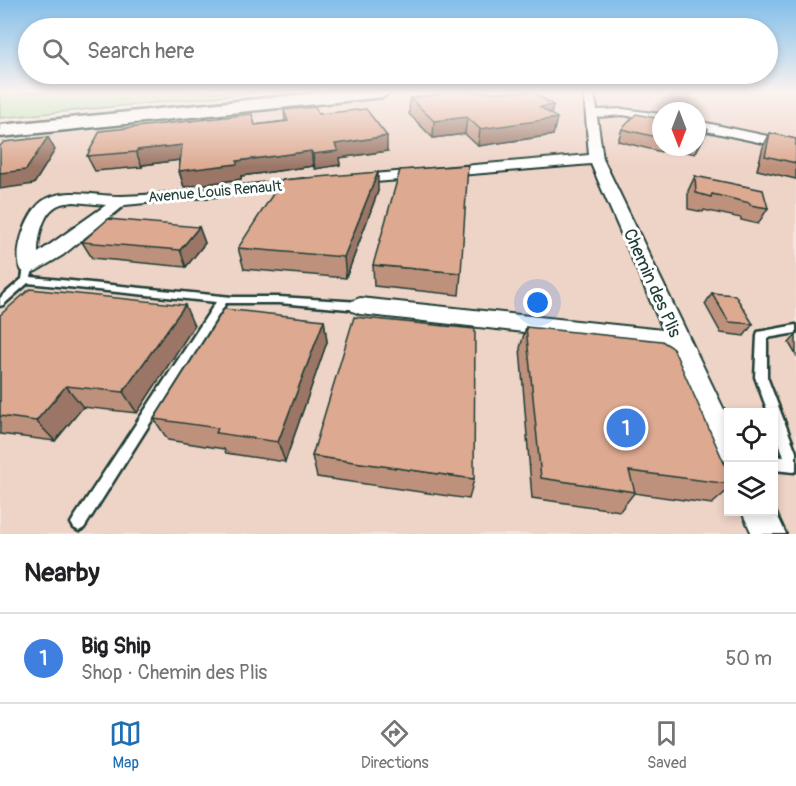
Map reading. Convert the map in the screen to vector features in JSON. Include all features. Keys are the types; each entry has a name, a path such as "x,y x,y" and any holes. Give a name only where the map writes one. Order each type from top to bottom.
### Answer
{"highway":[{"path":"0,124 72,117"},
{"path":"0,131 138,117"}],"street":[{"name":"Chemin des Plis","path":"590,117 596,159 677,340 724,438"},
{"path":"706,127 796,146"},
{"path":"341,180 596,159"},
{"name":"Avenue Louis Renault","path":"28,274 29,247 34,225 45,206 53,201 74,197 121,201 318,183"},
{"name":"Avenue Louis Renault","path":"28,274 121,201"},
{"path":"360,306 677,340"},
{"path":"760,516 769,534"}],"lane":[{"path":"0,303 28,274 59,287 360,306"},
{"path":"79,523 223,299"},
{"path":"778,463 794,465 761,377 762,335 796,329"}],"shaded area":[{"path":"218,117 652,117 652,156 706,156 706,117 796,117 796,534 0,534 0,141"}],"building":[{"path":"226,117 253,117 255,125 288,121 287,117 372,117 387,136 335,144 338,151 313,154 311,151 179,171 182,145 87,156 100,131"},
{"path":"430,117 555,117 557,118 480,129 467,117 434,121"},
{"path":"633,117 652,117 652,136 622,129"},
{"path":"770,133 796,139 796,163 765,156"},
{"path":"48,137 26,170 0,173 0,146 4,142"},
{"path":"468,165 461,273 373,265 400,170"},
{"path":"378,172 344,257 238,248 282,180"},
{"path":"695,176 763,190 768,208 712,194 711,197 696,193"},
{"path":"108,219 199,227 180,250 82,242"},
{"path":"30,289 185,305 123,392 66,386 36,421 0,416 0,315"},
{"path":"712,293 735,295 753,324 729,322"},
{"path":"224,309 324,320 278,442 216,433 218,428 154,419"},
{"path":"354,317 475,329 474,479 312,456"},
{"path":"526,327 662,341 673,348 724,463 724,483 629,471 635,492 541,478"}],"place":[{"name":"Big Ship","path":"626,428"}]}
